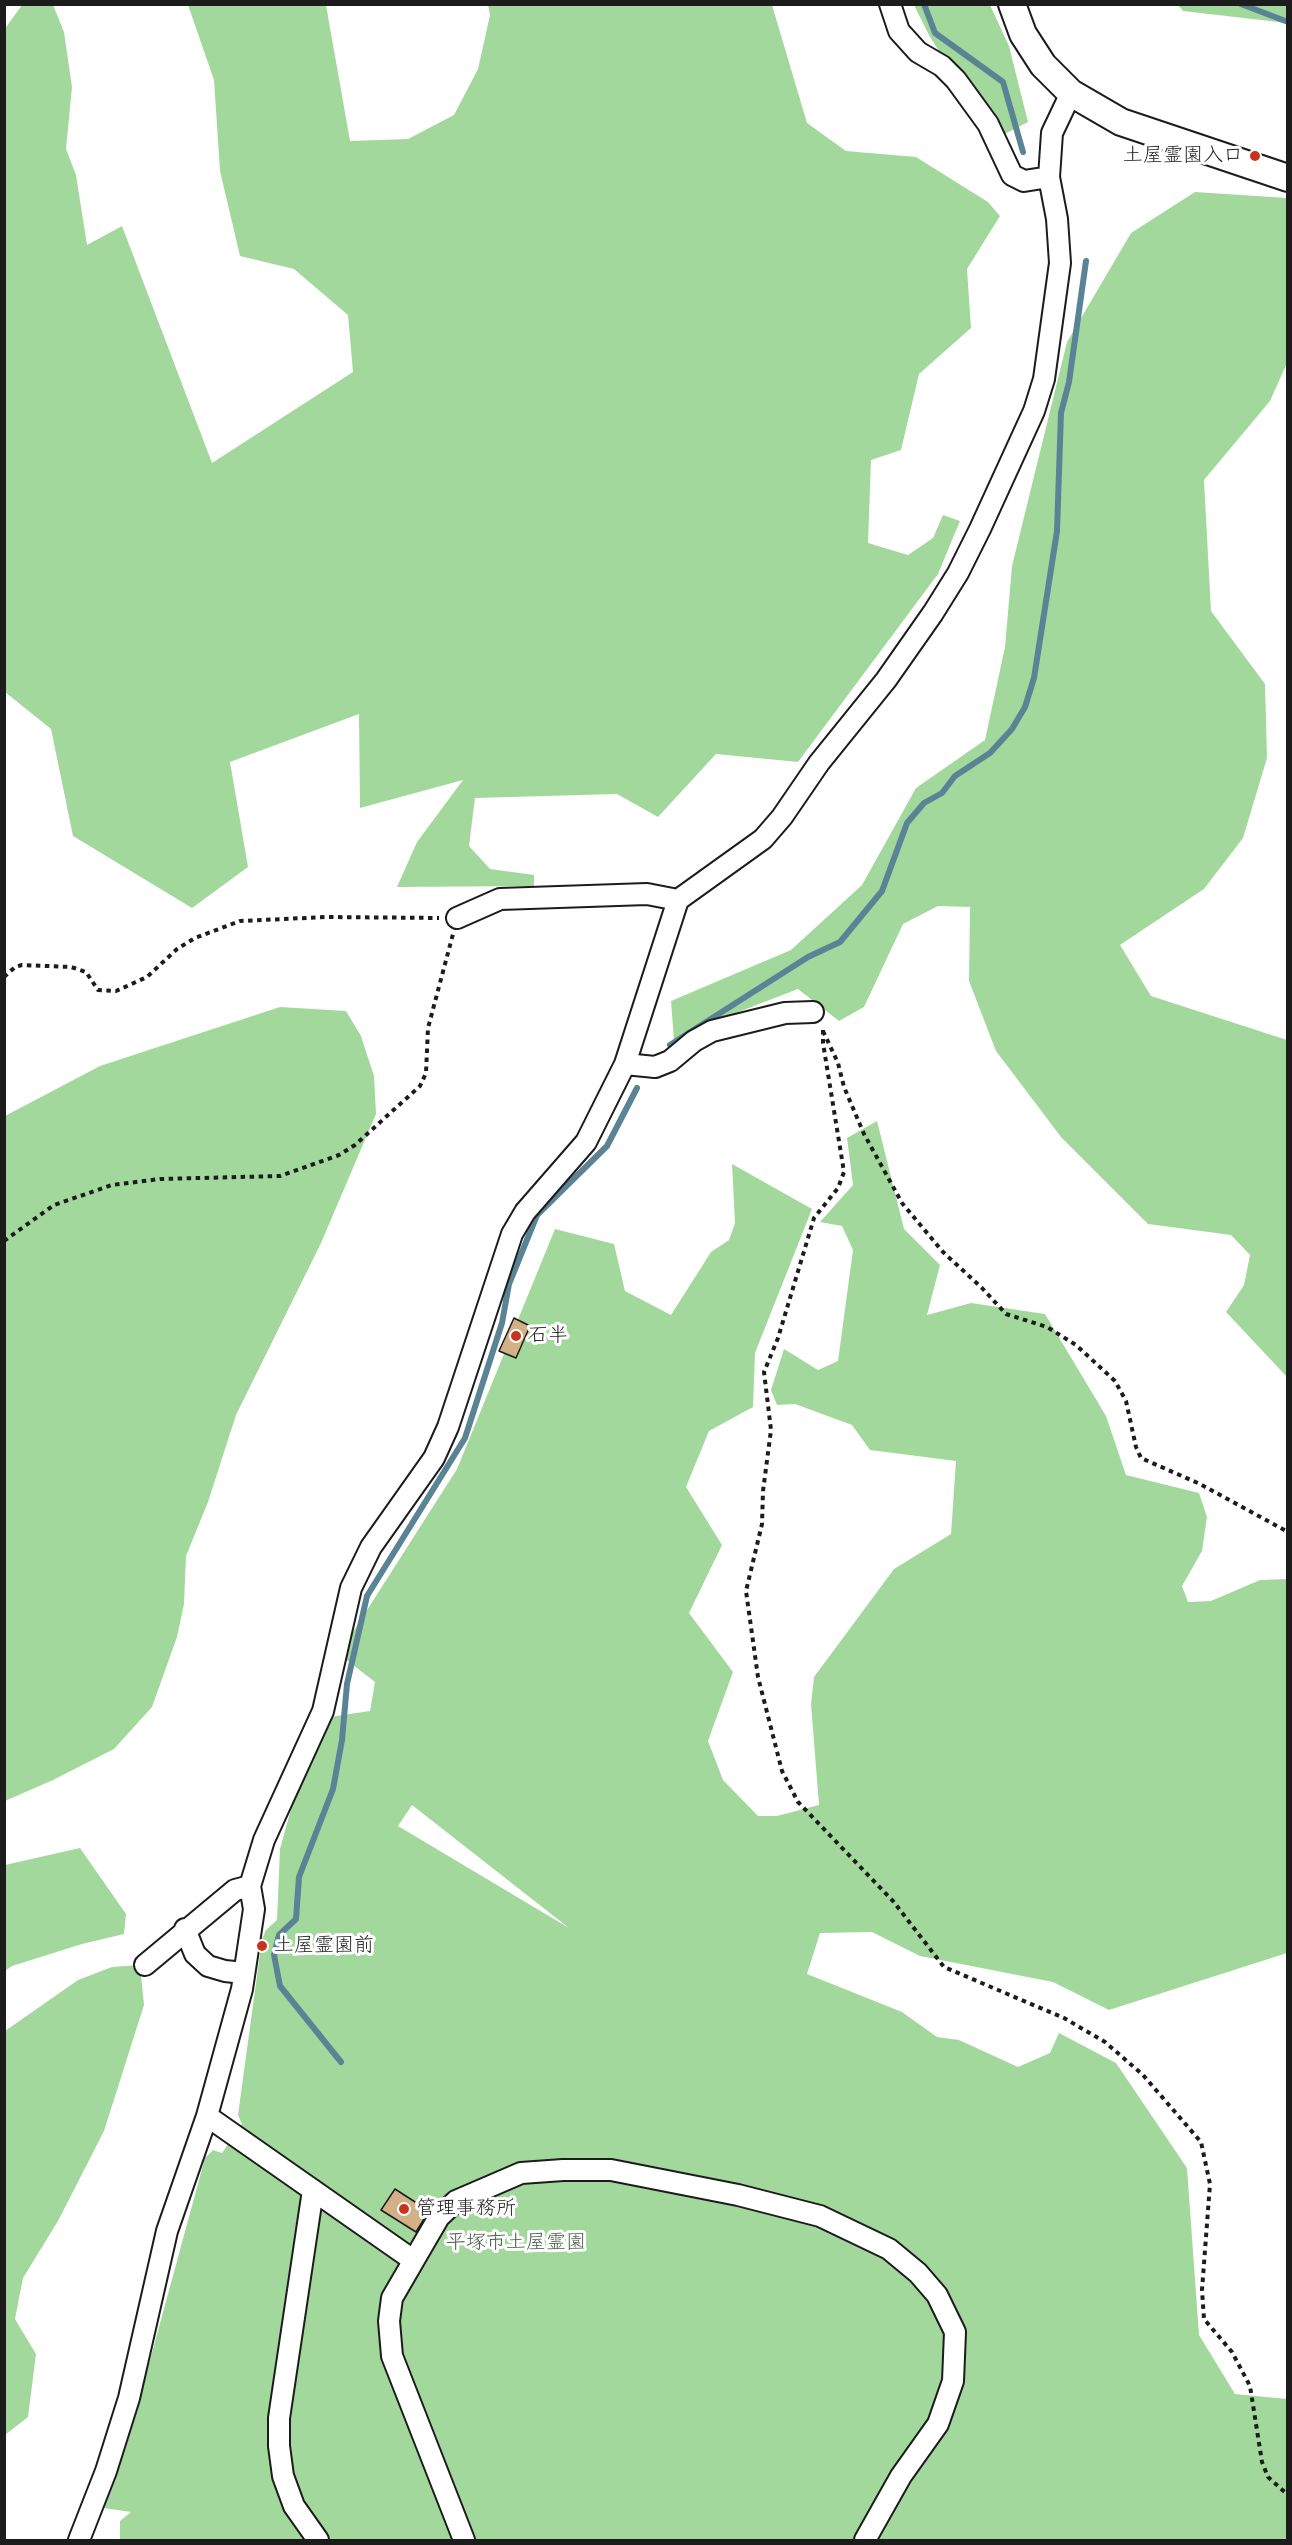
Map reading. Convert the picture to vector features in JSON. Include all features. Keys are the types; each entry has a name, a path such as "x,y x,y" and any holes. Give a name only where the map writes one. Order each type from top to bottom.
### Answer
{"main road":[{"path":"1012,4 1023,34 1042,65 1071,93 1121,123 1287,178"}],"street":[{"path":"890,4 899,31 918,52 942,66 956,80 988,124 1012,175 1024,181 1049,177"},
{"path":"79,2541 106,2471 129,2398 167,2231 192,2151 207,2116 242,1989 254,1909 250,1886 264,1840 323,1711 351,1588 371,1548 434,1458 448,1428 512,1234 525,1212 586,1142 625,1064 678,900 763,839 782,817 855,716 886,680 958,573 1034,411 1044,379 1060,263 1057,219 1049,177 1053,133 1071,93"},
{"path":"457,918 500,899 647,894 678,900"},
{"path":"625,1064 655,1067 670,1061 694,1041 712,1031 785,1012 813,1012"},
{"path":"145,1965 185,1929 235,1890 250,1886"},
{"path":"185,1929 195,1953 208,1966 244,1973"},
{"path":"207,2116 413,2260"},
{"path":"464,2541 392,2356 389,2321 392,2298 439,2217 456,2201 520,2173 563,2170 611,2170 738,2195 820,2216 889,2249 918,2273 937,2295 955,2332 953,2381 938,2424 906,2468 865,2541"},
{"path":"313,2190 279,2418 279,2437 283,2476 294,2506 318,2541"}],"path":[{"path":"4,977 15,967 22,965 70,967 86,972 98,990 116,991 147,977 177,949 195,938 240,921 327,917 457,918 428,1028 426,1072 420,1086 355,1145 339,1155 280,1176 160,1179 112,1185 54,1205 4,1241"},
{"path":"813,1012 838,1063 844,1087 864,1134 902,1203 943,1252 1006,1314 1047,1327 1066,1339 1115,1381 1126,1401 1136,1447 1141,1458 1200,1484 1287,1532"},
{"path":"823,1030 823,1043 844,1172 837,1188 813,1218 778,1338 764,1372 771,1430 763,1491 762,1524 746,1591 758,1677 782,1771 798,1802 893,1901 944,1967 1064,2018 1105,2042 1143,2075 1201,2142 1210,2184 1202,2290 1204,2319 1232,2352 1250,2386 1262,2462 1268,2477 1287,2495"}],"green space":[{"path":"22,5 53,5 64,32 72,87 66,149 76,175 87,245 122,226 212,463 353,372 348,315 294,269 240,256 220,171 214,80 188,5 326,5 350,141 408,139 454,115 478,69 490,15 488,5 772,5 807,123 846,151 916,157 988,202 1000,216 967,269 971,328 919,374 901,450 871,460 868,543 908,555 933,538 943,515 960,521 938,574 798,762 716,754 658,817 617,794 475,798 469,846 490,869 534,875 534,886 397,887 417,842 463,780 360,808 359,714 230,762 248,867 192,908 73,836 51,729 5,692 4,30"},
{"path":"914,5 990,5 1009,46 1028,122 995,139 930,37"},
{"path":"1178,5 1287,5 1287,23 1183,11"},
{"path":"1195,192 1287,198 1287,363 1270,401 1204,480 1211,611 1265,684 1267,758 1243,838 1204,889 1120,945 1151,996 1287,1040 1287,1377 1226,1312 1244,1285 1250,1255 1231,1235 1148,1224 1061,1137 996,1051 969,981 970,907 938,906 903,924 864,1007 839,1021 798,989 728,1016 674,1041 671,1001 791,950 862,885 916,788 985,740 1005,647 1012,566 1067,342 1131,233"},
{"path":"280,1007 346,1011 361,1036 374,1076 376,1114 321,1243 236,1415 208,1502 186,1556 184,1604 177,1637 152,1707 114,1749 5,1801 5,1116 100,1066"},
{"name":"平塚市土屋霊園","path":"877,1121 904,1229 940,1265 927,1315 971,1303 1045,1314 1106,1416 1126,1475 1199,1493 1207,1517 1202,1551 1182,1586 1188,1602 1211,1601 1260,1580 1287,1579 1287,1953 1109,2010 1053,1982 920,1956 872,1932 820,1933 807,1974 902,2012 937,2037 959,2040 1018,2067 1050,2053 1059,2033 1116,2063 1187,2168 1199,2335 1235,2394 1287,2399 1287,2540 120,2540 120,2521 131,2512 104,2508 144,2382 205,2158 213,2150 222,2153 242,2124 238,2115 262,1939 266,1930 277,1920 280,1849 316,1719 370,1711 375,1682 339,1654 457,1469 555,1229 614,1244 625,1291 671,1315 711,1252 729,1240 735,1223 732,1164 812,1209 755,1353 753,1407 709,1431 686,1487 722,1545 689,1613 733,1672 708,1741 723,1780 758,1816 777,1816 819,1805 811,1704 814,1677 894,1569 951,1534 956,1461 870,1450 852,1425 795,1404 777,1405 771,1390 784,1349 818,1370 838,1361 853,1250 842,1226 820,1222 853,1185 847,1138","holes":["412,1805 569,1928 398,1826"]},
{"path":"80,1848 126,1914 124,1934 82,1944 12,1966 5,1971 5,1865"},
{"path":"140,1965 144,2005 104,2131 58,2221 23,2278 15,2319 36,2354 28,2417 5,2435 5,2031 78,1980 112,1967"}],"building":[{"name":"石半","path":"514,1318 530,1326 516,1358 499,1351"},
{"name":"管理事務所","path":"395,2189 429,2211 416,2232 381,2210"}],"waterway":[{"path":"924,4 935,33 1003,82 1023,152"},
{"path":"1241,4 1288,22"},
{"path":"670,1045 808,957 840,942 882,891 907,823 924,803 942,793 955,776 990,753 1012,729 1025,707 1034,678 1057,531 1061,413 1069,382 1086,261"},
{"path":"341,2062 280,1986 274,1955 279,1935 296,1919 299,1877 333,1789 342,1740 347,1684 367,1596 465,1438 502,1323 509,1284 537,1215 607,1146 637,1088"}],"place":[{"name":"土屋霊園入口","path":"1255,156"},
{"name":"石半","path":"516,1336"},
{"name":"土屋霊園前","path":"262,1946"},
{"name":"管理事務所","path":"404,2209"}]}
